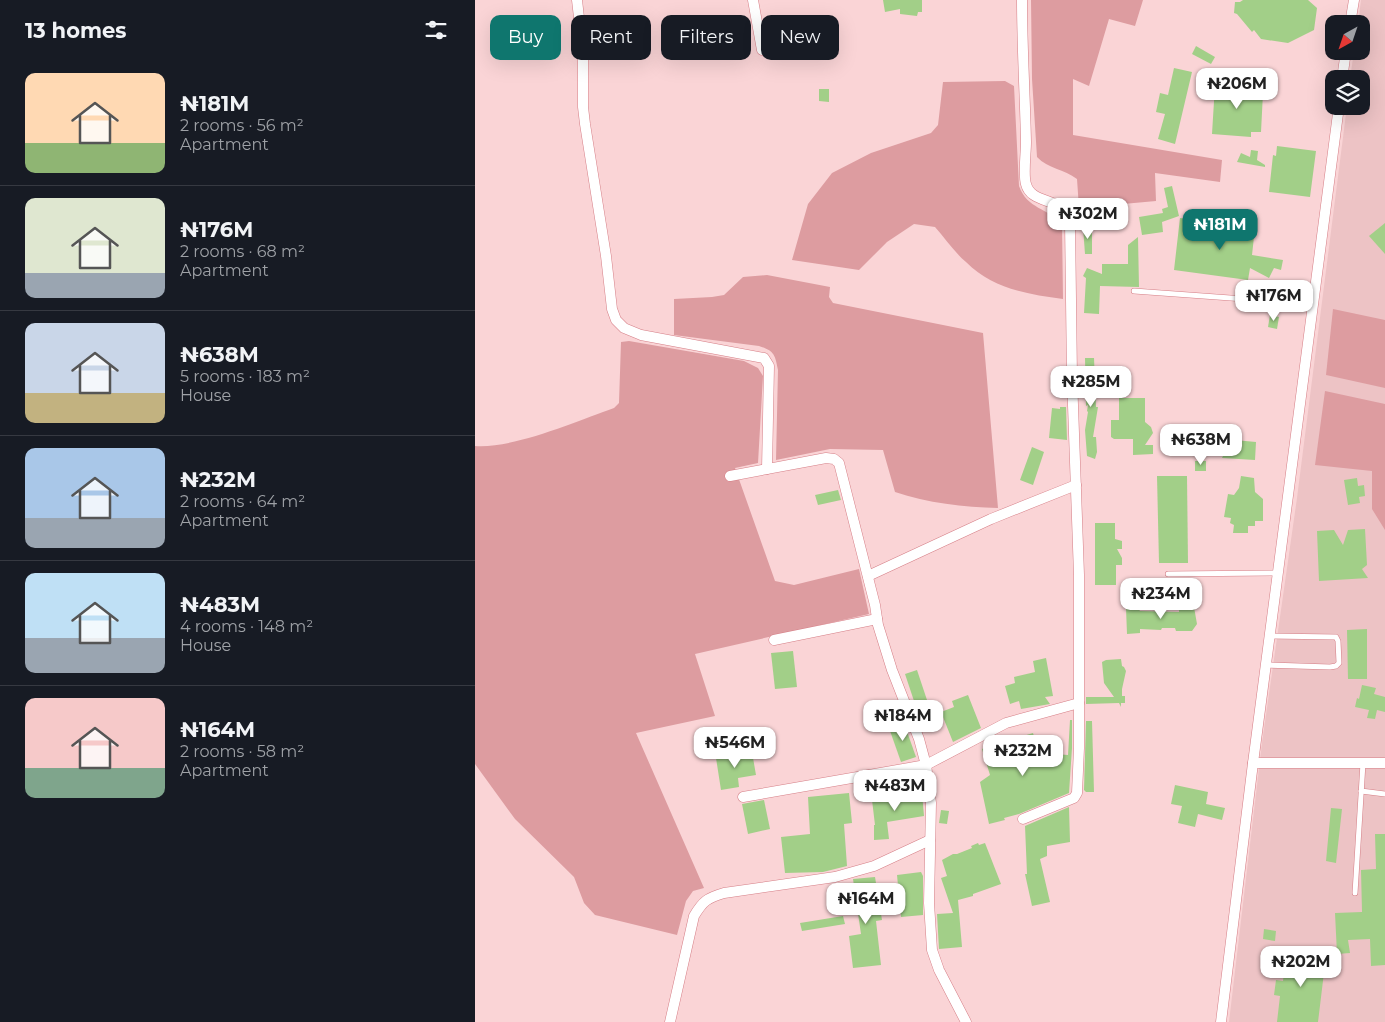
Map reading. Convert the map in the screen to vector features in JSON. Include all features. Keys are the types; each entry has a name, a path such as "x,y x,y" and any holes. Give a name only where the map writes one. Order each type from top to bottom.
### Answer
{"street":[{"path":"577,0 583,53 583,107 585,124 606,256 612,309 616,320 624,328 641,335 764,358 769,366 767,469"},
{"path":"753,0 761,44"},
{"path":"1022,0 1026,184 1030,192 1038,198 1049,201 1064,209 1070,222 1072,377 1079,575 1079,785 1077,794 1074,798 1023,819"},
{"path":"1351,15 1353,0"},
{"path":"1221,1022 1265,665 1338,115"},
{"path":"730,476 826,458 839,462 877,618 892,670 919,739 926,765 931,803 929,840 931,950 965,1022"},
{"path":"868,576 991,519 1076,485"},
{"path":"774,640 877,618"},
{"path":"743,797 926,765 1006,723 1079,703"},
{"path":"1253,763 1385,762"},
{"path":"671,1022 694,916 702,902 724,892 809,881 853,873 929,840"}],"lane":[{"path":"1134,291 1314,304"},
{"path":"1168,574 1277,573"},
{"path":"1265,665 1330,667 1336,666 1339,663 1336,636 1269,636"},
{"path":"1355,893 1363,763"},
{"path":"1361,791 1385,794"}],"shaded area":[{"path":"1031,0 1143,0 1135,26 1109,19 1089,86 1073,79 1073,135 1222,160 1220,182 1155,173 1156,201 1079,208 1077,179 1046,164 1037,157 1032,79"},
{"path":"1361,0 1385,0 1385,1022 1229,1022 1262,743 1297,498 1346,115 1370,115 1370,70 1351,70 1353,60 1370,60 1370,15 1359,15"},
{"path":"1005,81 1014,86 1019,186 1032,204 1062,224 1063,299 1011,289 987,278 962,258 935,227 914,224 887,242 859,270 792,260 808,204 832,173 871,153 931,133 938,125 943,82"},
{"path":"767,275 830,287 829,297 833,303 983,333 998,508 946,504 895,492 883,450 830,449 776,460 778,370 773,354 759,346 674,335 674,299 724,295 743,277"},
{"path":"1333,309 1385,320 1385,388 1326,375"},
{"path":"629,341 744,361 758,368 763,376 758,463 735,468 775,581 794,585 859,569 869,614 695,654 715,716 636,733 704,888 693,891 686,901 677,935 595,915 584,903 574,877 515,819 475,764 475,446 490,446 526,439 614,408 619,403 621,342"},
{"path":"1325,391 1385,404 1385,530 1372,509 1372,471 1315,465"}],"building":[{"path":"883,0 922,0 922,12 918,12 917,16 900,14 900,9 885,12"},
{"path":"1243,0 1308,0 1317,8 1314,30 1288,43 1261,39 1254,30 1252,32 1234,13 1235,2"},
{"path":"1196,46 1215,57 1211,64 1192,54"},
{"path":"1174,68 1192,72 1175,144 1158,139 1165,114 1156,112 1160,93 1168,95"},
{"path":"1241,84 1258,85 1258,92 1263,93 1261,132 1251,132 1251,137 1212,134 1215,85 1241,86"},
{"path":"819,89 829,89 829,102 819,101"},
{"path":"1277,146 1316,151 1310,197 1269,192 1273,155 1276,156"},
{"path":"1251,150 1258,151 1257,160 1265,165 1265,167 1237,162 1241,153 1250,157"},
{"path":"1172,186 1179,216 1162,222 1163,232 1142,235 1139,217 1163,213 1162,209 1168,207 1164,188"},
{"path":"1180,218 1255,228 1252,255 1283,260 1281,270 1274,268 1269,278 1250,268 1248,280 1174,270"},
{"path":"1385,223 1385,254 1369,236"},
{"path":"1083,227 1092,227 1092,254 1085,254"},
{"path":"1138,237 1139,287 1100,286 1099,314 1084,313 1086,278 1083,276 1087,268 1102,274 1102,264 1128,264 1128,245"},
{"path":"1270,315 1279,317 1277,329 1268,327"},
{"path":"1085,358 1094,358 1096,407 1098,407 1093,437 1096,437 1097,452 1095,459 1087,456 1085,430 1088,405 1086,406"},
{"path":"1119,398 1145,398 1145,422 1151,427 1153,433 1145,445 1153,445 1153,454 1133,455 1133,439 1114,439 1111,437 1111,420 1119,420"},
{"path":"1060,407 1066,407 1067,440 1049,438 1052,408 1060,409"},
{"path":"1224,439 1256,442 1255,460 1222,458 1223,456 1215,454 1218,441 1223,442"},
{"path":"1032,447 1044,452 1033,485 1020,480"},
{"path":"1195,461 1206,461 1206,471 1195,471"},
{"path":"1157,476 1187,476 1188,563 1159,563"},
{"path":"1241,476 1254,478 1255,492 1263,499 1263,521 1255,521 1255,526 1248,526 1248,533 1233,533 1234,525 1230,523 1231,518 1224,517 1228,494 1234,495 1239,488"},
{"path":"1357,478 1358,486 1364,485 1365,496 1359,497 1360,503 1348,505 1344,480"},
{"path":"838,490 841,500 818,505 815,495"},
{"path":"1095,523 1115,523 1115,539 1122,541 1122,549 1117,549 1122,558 1122,565 1116,565 1116,585 1095,585"},
{"path":"1365,529 1367,565 1362,569 1368,578 1319,581 1317,531 1334,530 1343,545 1348,530"},
{"path":"1179,606 1194,607 1197,624 1192,631 1176,631 1175,628 1162,628 1161,630 1140,629 1140,633 1127,634 1126,608 1138,608 1140,611 1179,612"},
{"path":"1367,629 1367,679 1348,679 1347,630"},
{"path":"793,651 797,687 775,689 771,653"},
{"path":"1046,658 1053,696 1045,697 1050,704 1021,709 1019,701 1010,704 1005,686 1015,683 1014,677 1035,672 1033,661"},
{"path":"1121,659 1122,666 1126,671 1122,689 1125,703 1121,703 1121,707 1119,703 1086,704 1086,697 1114,697 1104,683 1102,662"},
{"path":"917,670 927,700 915,704 905,674"},
{"path":"1362,685 1376,688 1374,694 1385,697 1385,712 1377,710 1375,719 1367,718 1369,710 1355,707"},
{"path":"968,695 981,728 953,742 941,712 954,707 952,701"},
{"path":"1070,720 1072,720 1072,748 1069,793 1019,814 1004,818 1005,820 989,824 980,782 990,775 982,749 1001,741 1033,733 1039,754 1053,751 1055,754 1068,755"},
{"path":"1086,721 1092,721 1094,792 1086,792 1084,790"},
{"path":"904,723 916,757 901,762 889,728"},
{"path":"752,752 756,775 738,778 739,787 721,790 716,758"},
{"path":"1175,785 1208,792 1206,804 1225,808 1222,820 1198,814 1195,827 1178,823 1182,806 1171,804"},
{"path":"849,793 852,823 844,824 847,866 823,872 785,873 781,837 810,834 808,797"},
{"path":"922,793 924,816 887,822 889,839 874,840 875,825 872,800"},
{"path":"764,800 770,829 748,834 742,804"},
{"path":"1069,807 1070,842 1047,846 1047,856 1040,859 1050,902 1032,906 1025,874 1027,874 1025,826"},
{"path":"1331,808 1342,809 1336,863 1326,861"},
{"path":"941,810 949,811 947,824 939,823"},
{"path":"1375,834 1385,834 1385,965 1371,966 1370,939 1348,940 1350,953 1337,954 1335,913 1362,912 1361,870 1376,869"},
{"path":"978,843 979,845 985,843 1001,884 958,900 962,947 939,949 937,914 953,913 941,878 947,876 942,860 972,848 971,846"},
{"path":"921,872 923,876 923,915 901,917 897,875"},
{"path":"875,877 882,920 876,921 881,965 853,968 849,936 861,934 853,879"},
{"path":"843,916 845,924 802,931 800,923"},
{"path":"1264,929 1276,931 1275,941 1263,939"},
{"path":"1286,952 1326,956 1318,1022 1277,1022 1280,996 1274,995 1276,980 1283,981"}]}
